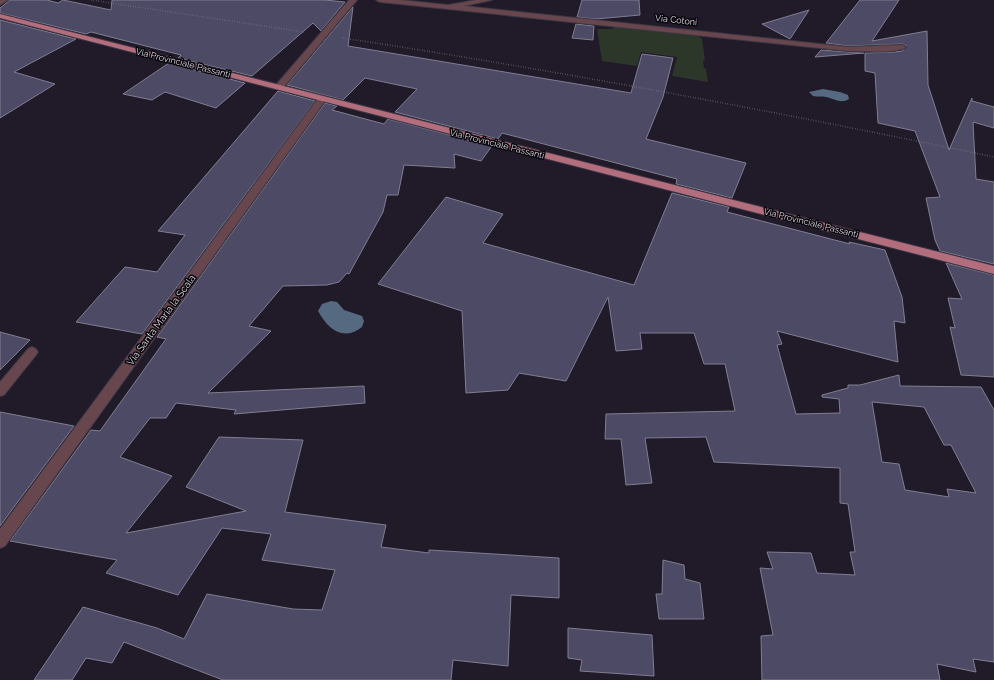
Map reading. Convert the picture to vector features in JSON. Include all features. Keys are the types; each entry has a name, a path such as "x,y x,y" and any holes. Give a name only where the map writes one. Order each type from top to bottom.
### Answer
{"main road":[{"name":"Via Provinciale Passanti","path":"0,16 994,270"}],"street":[{"path":"0,3 4,0"},
{"path":"279,87 353,0"},
{"name":"Via Cotoni","path":"380,0 848,49 902,47"},
{"path":"448,7 488,0"},
{"name":"Via Santa Maria la Scala","path":"0,541 322,99"},
{"path":"0,391 32,352"}],"path":[{"path":"91,0 458,56 723,102 994,157"}],"green space":[{"path":"616,26 696,34 702,39 705,60 703,61 708,82 672,76 677,57 641,52 637,66 602,61 597,29 612,29"}],"water":[{"path":"823,89 848,95 849,99 838,101 813,96 809,92"},
{"path":"331,301 337,302 344,310 362,316 364,321 362,327 349,333 342,333 331,328 318,311 322,304"}],"building":[{"path":"10,0 47,0 58,3 63,0 111,10 112,0 325,0 345,2 321,31 313,23 252,76 178,58 181,55 91,32 86,34 0,13 0,8"},
{"path":"582,0 639,0 640,15 596,19 577,17"},
{"path":"860,0 899,0 872,41 927,31 928,85 949,150 972,98 972,101 994,107 994,128 973,122 976,179 994,182 994,264 940,251 935,240 926,198 940,197 915,131 878,123 875,73 865,71 865,53 902,51 907,46 902,44 848,46 826,43"},
{"path":"353,7 348,46 631,93 642,54 673,58 663,97 646,139 746,163 732,198 676,184 677,179 502,133 498,139 395,112 417,89 365,78 343,100 287,85"},
{"path":"809,10 790,39 762,24"},
{"path":"0,20 76,39 14,72 55,84 0,118"},
{"path":"576,24 594,26 593,40 572,38"},
{"path":"821,50 848,52 864,53 815,57"},
{"path":"169,63 245,83 216,108 165,92 152,100 123,94"},
{"path":"278,91 315,101 142,334 76,322 125,267 157,272 185,235 158,231"},
{"path":"325,103 337,106 332,110 384,124 388,119 492,146 481,161 454,154 455,168 404,165 398,195 387,195 383,212 349,274 347,273 339,282 327,285 283,286 249,326 271,331 208,393 364,386 365,403 234,414 236,410 176,403 166,418 150,418 120,457 172,476 126,533 246,511 186,487 219,437 303,440 285,512 386,525 381,547 429,553 429,550 559,558 559,598 511,595 508,666 453,660 451,680 223,680 124,642 112,663 86,658 72,680 34,680 83,607 157,628 184,639 207,594 293,609 322,610 335,570 262,560 271,534 222,528 178,595 106,573 117,560 10,541 91,430 100,431 166,339 157,337"},
{"path":"672,193 729,207 727,212 850,244 849,242 885,250 902,297 905,323 894,321 898,362 777,331 782,344 777,345 796,414 840,413 839,399 822,397 822,395 848,388 848,385 860,385 899,375 900,386 981,387 994,410 994,662 973,659 976,672 937,664 940,680 762,680 761,636 773,635 760,568 773,569 767,552 811,553 817,573 855,575 850,552 855,552 848,504 840,503 840,468 714,462 706,437 645,438 652,483 626,485 621,439 605,439 606,414 735,411 725,364 704,364 694,333 640,333 642,349 616,351 608,297 566,381 519,373 508,390 466,393 462,311 378,284 446,197 503,214 483,243 634,285","holes":["872,402 924,407 944,445 951,445 976,493 947,489 949,497 905,490 899,464 882,462"]},
{"path":"946,263 994,275 994,377 961,375 950,327 955,328 948,298 962,299"},
{"path":"0,332 30,340 0,370"},
{"path":"0,412 74,426 0,526"},
{"path":"663,560 684,565 685,579 700,583 704,619 659,619 656,594 662,594"},
{"path":"568,628 652,635 654,676 580,671 582,660 568,658"}]}
